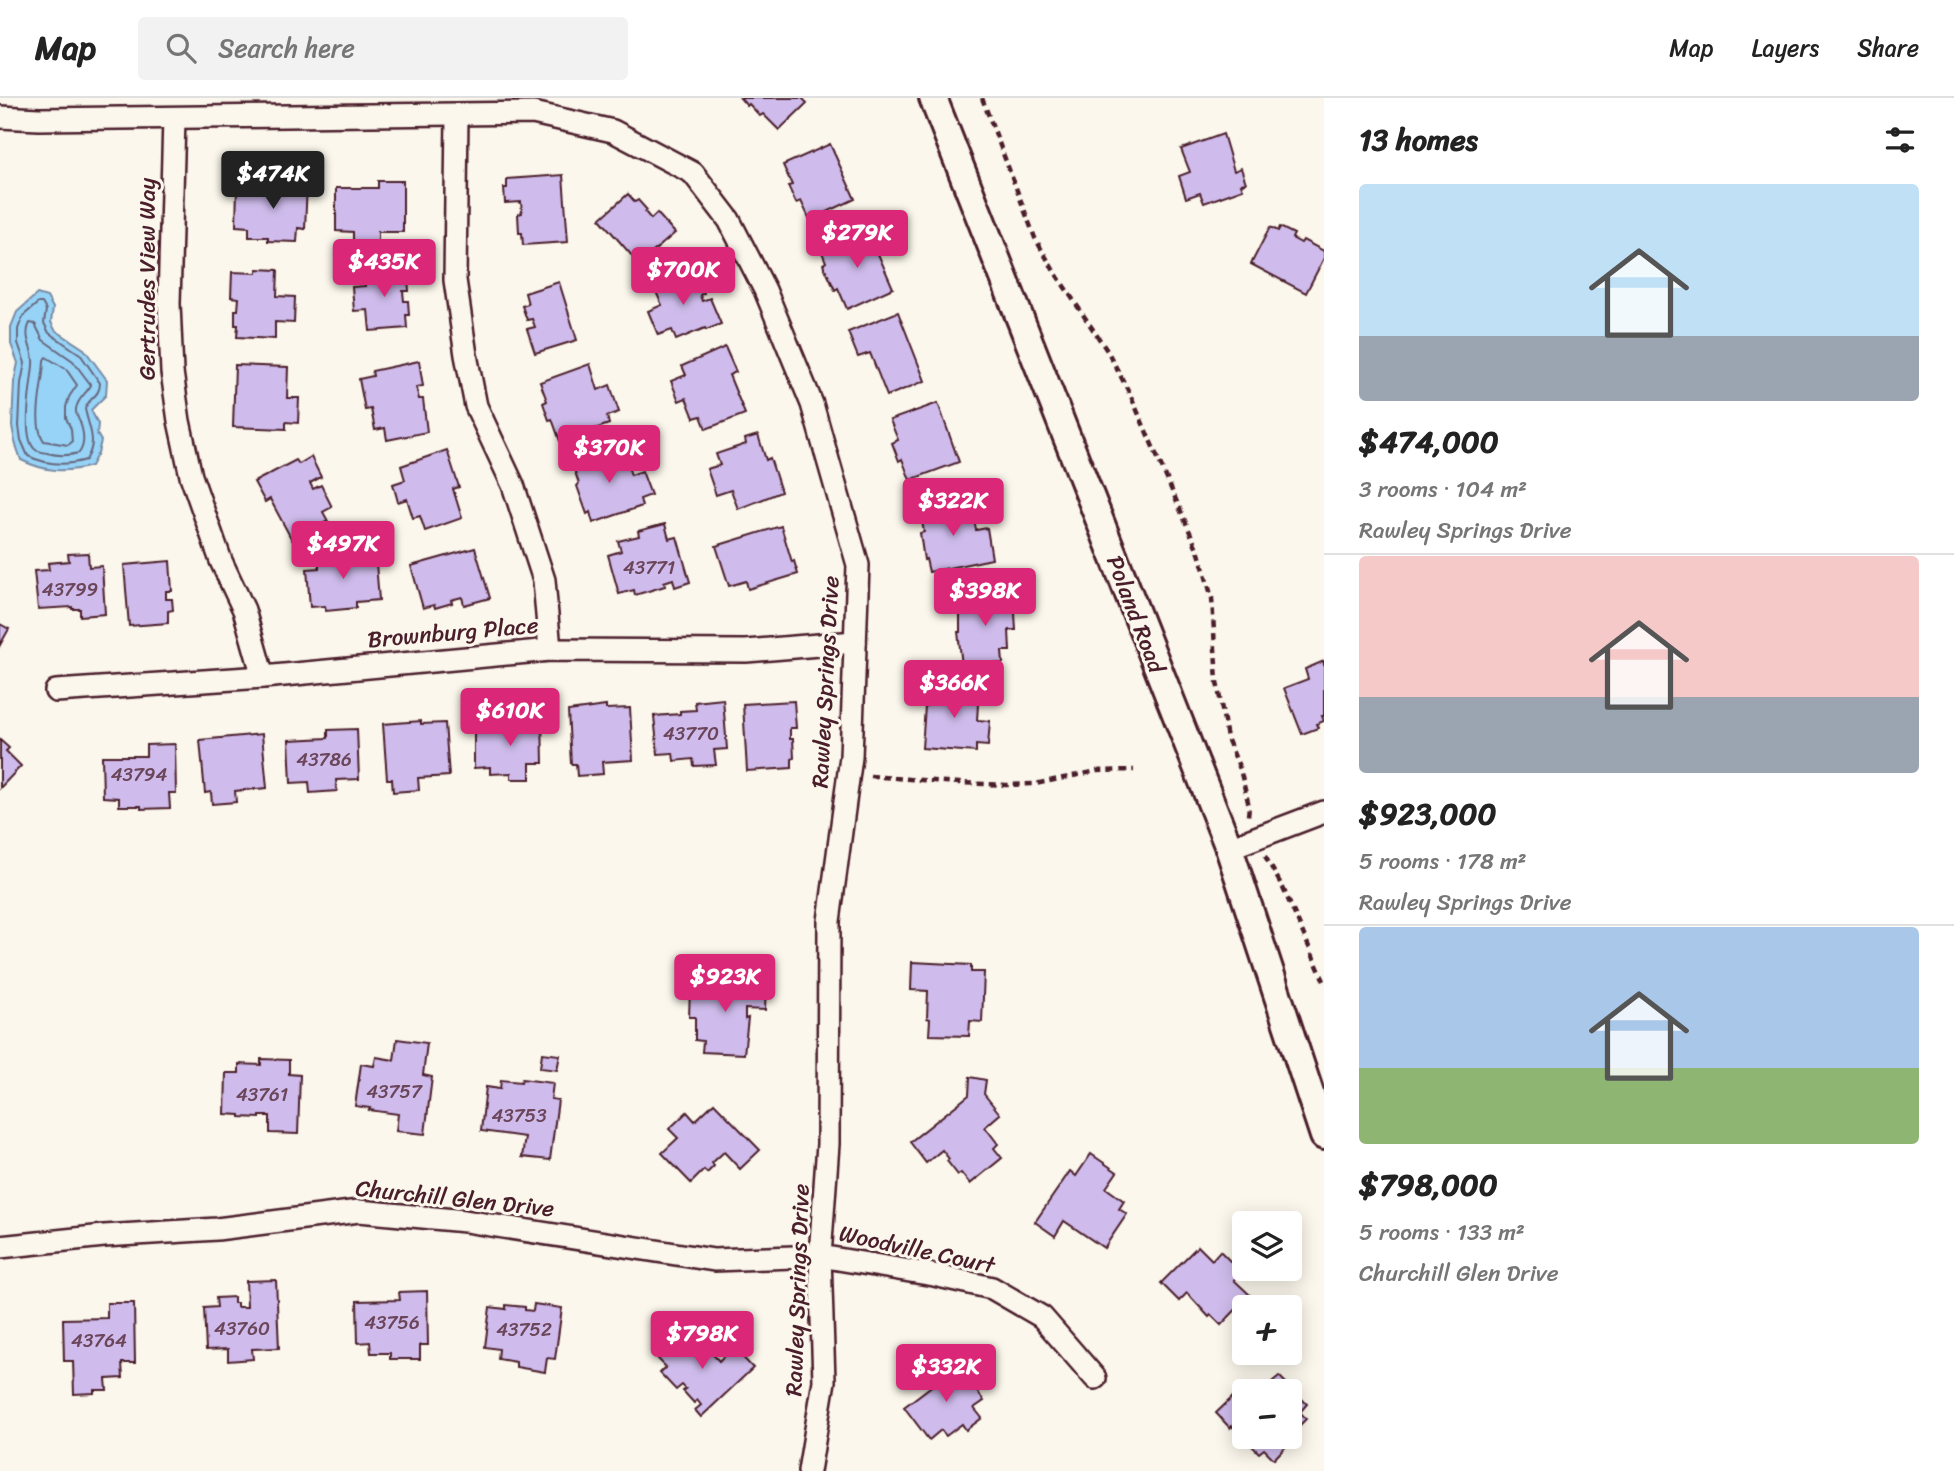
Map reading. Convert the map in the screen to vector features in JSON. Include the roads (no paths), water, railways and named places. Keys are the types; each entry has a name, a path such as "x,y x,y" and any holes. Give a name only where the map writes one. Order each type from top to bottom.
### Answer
{"street":[{"name":"Poland Road","path":"933,98 1229,848 1324,1136"},
{"name":"Rawley Springs Drive","path":"0,117 174,118 533,113 613,131 693,173 729,220 765,290 812,404 858,565 851,757 829,921 828,1144 820,1256 824,1381 809,1471"},
{"path":"457,114 455,280 466,355 476,407 513,485 544,580 550,650"},
{"name":"Gertrudes View Way","path":"174,118 169,304 172,372 178,421 191,476 222,561 244,610 263,677"},
{"name":"Brownburg Place","path":"57,691 263,677 550,650 746,651 855,642"},
{"path":"1229,848 1324,812"},
{"name":"Churchill Glen Drive","path":"0,1247 104,1236 217,1229 359,1211 465,1221 714,1260 820,1256"},
{"name":"Woodville Court","path":"820,1256 934,1275 992,1288 1042,1317 1095,1378"}],"water":[{"path":"37,294 47,297 53,308 51,322 55,330 84,349 107,380 106,395 91,410 98,424 97,434 101,441 91,466 73,470 39,467 21,460 15,442 12,426 14,382 18,363 11,344 11,327 17,312"}]}
